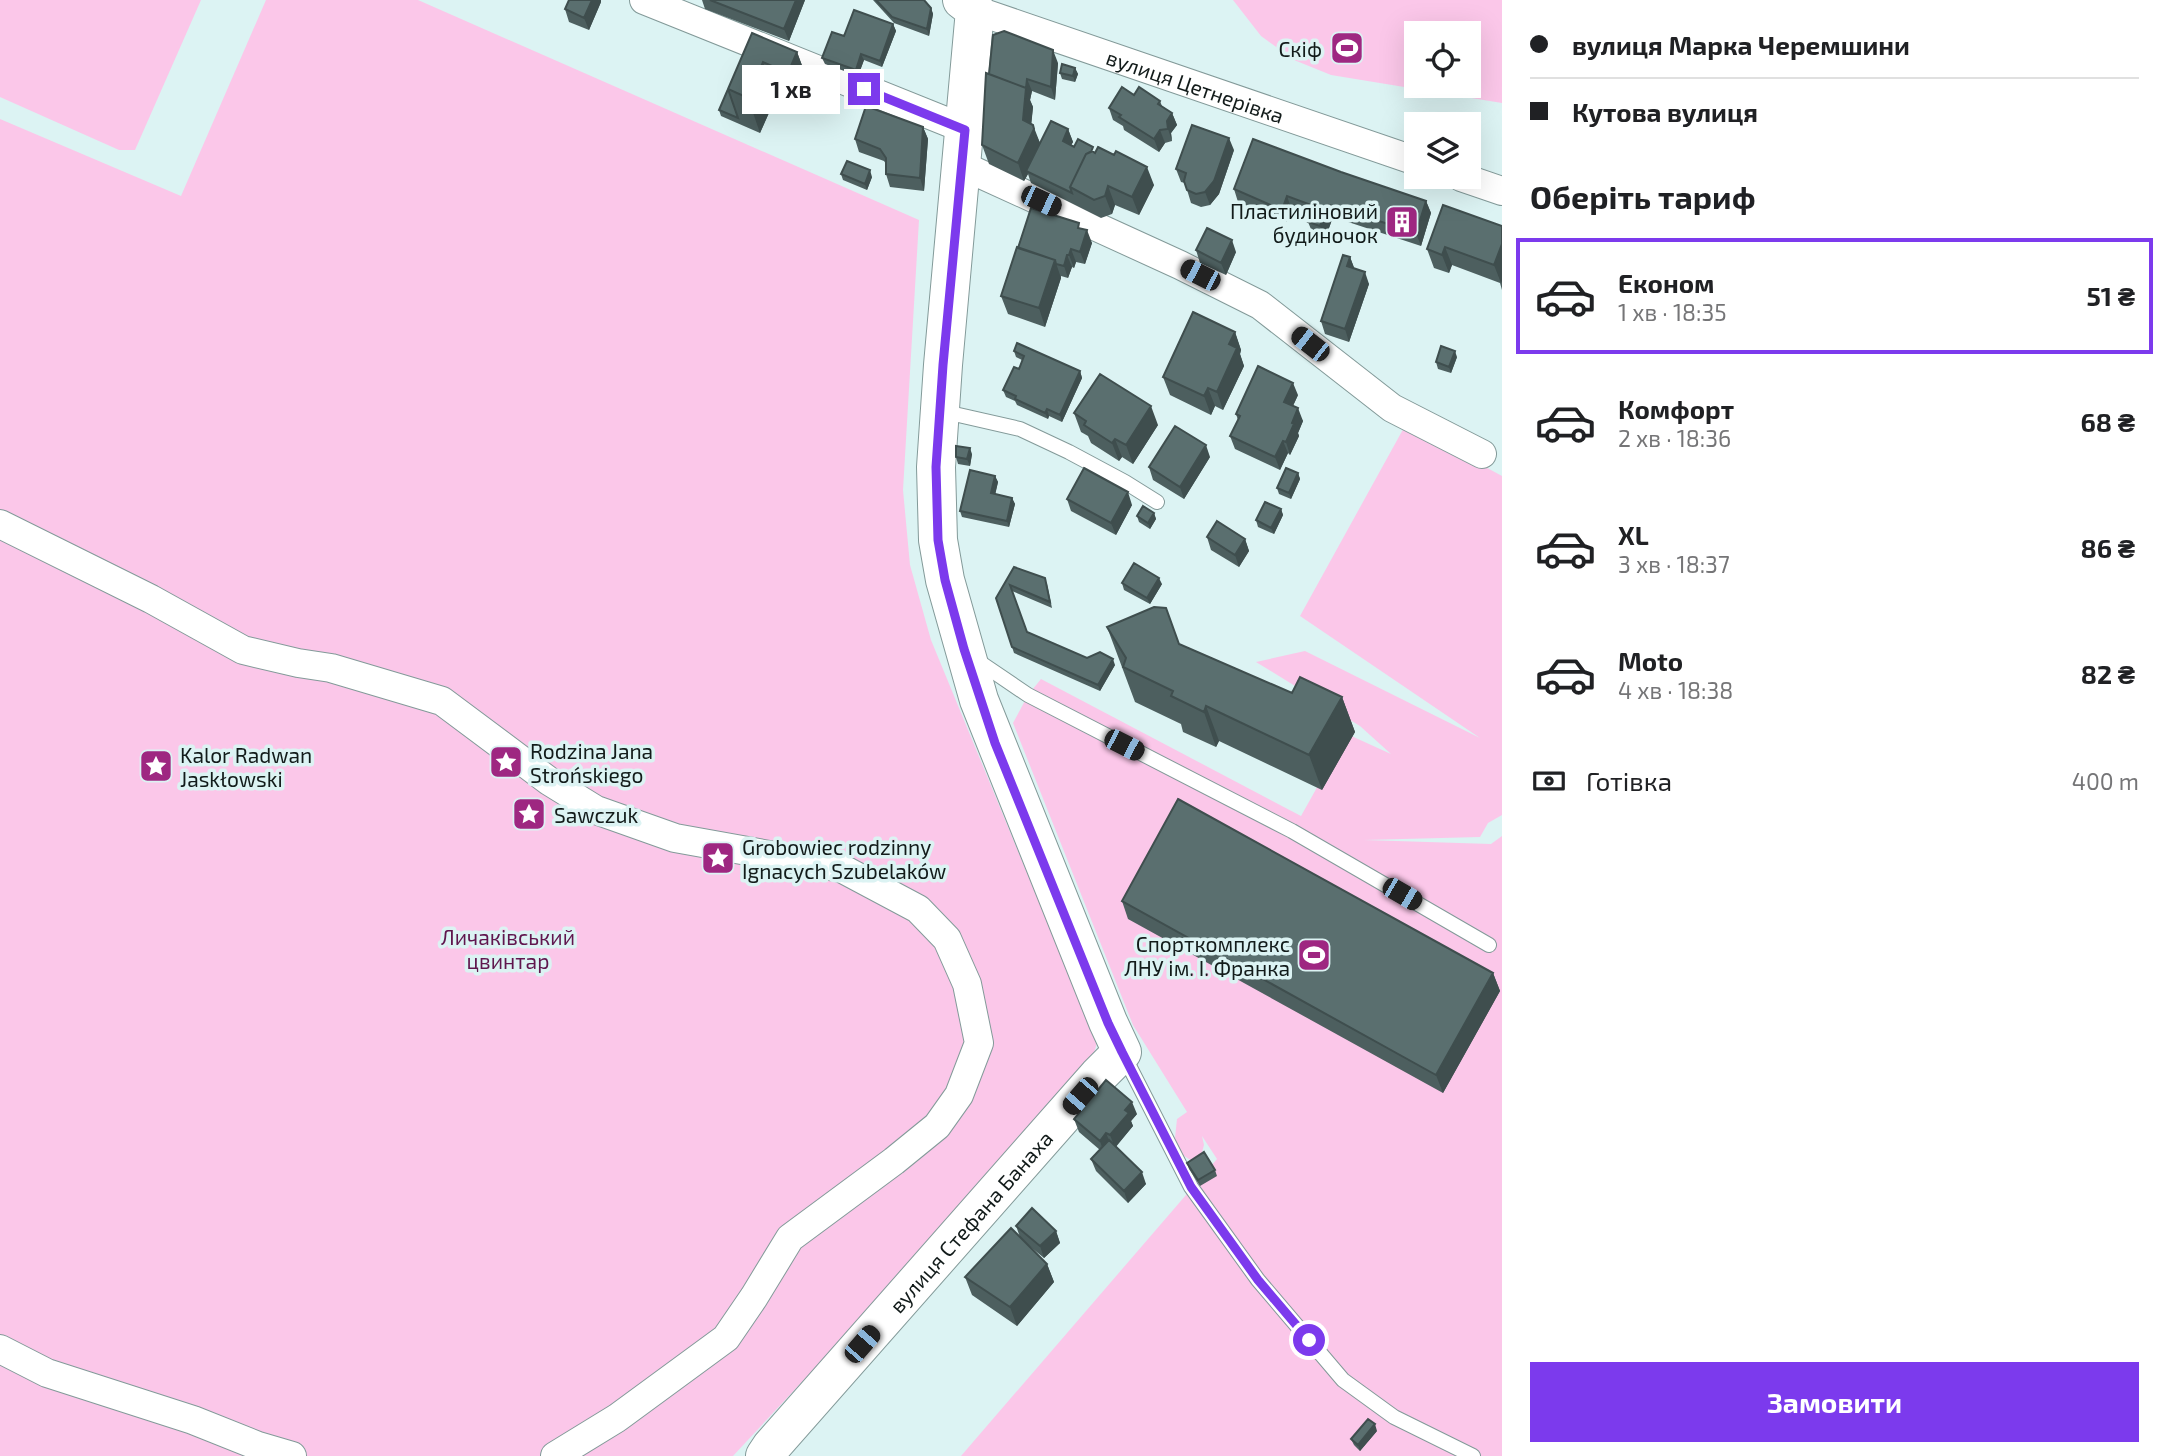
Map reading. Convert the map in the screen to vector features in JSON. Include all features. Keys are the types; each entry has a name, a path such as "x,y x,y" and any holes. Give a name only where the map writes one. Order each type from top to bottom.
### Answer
{"street":[{"path":"644,0 963,147 1180,265 1260,305 1392,408 1482,454"},
{"path":"969,5 963,147 936,467 938,540 945,580 964,649 995,743 1122,1052"},
{"name":"вулиця Цетнерівка","path":"969,5 1404,157"},
{"path":"1481,184 1502,191"},
{"path":"0,524 151,598 243,650 331,668 442,701 549,781 596,810 675,838 841,868 918,909 947,939 968,984 979,1043 959,1095 937,1126 790,1238 726,1338 617,1418 555,1456"},
{"name":"вулиця Стефана Банаха","path":"765,1456 1122,1052"},
{"path":"0,1349 47,1373 193,1420 258,1446 292,1456"}],"lane":[{"path":"940,410 1020,429 1069,452 1157,502"},
{"path":"964,649 982,665 1028,695 1292,831 1489,945"},
{"path":"1122,1052 1191,1187 1258,1280 1343,1380 1394,1417 1473,1456"}],"green space":[{"path":"0,0 201,0 135,150 119,150 0,97"},
{"name":"Личаківський цвинтар","path":"266,0 418,0 919,220 903,490 910,565 931,640 1097,1043 1087,1076 733,1456 0,1456 0,119 181,196"},
{"name":"Скіф","path":"1233,0 1502,0 1502,103 1471,98 1481,98 1481,21 1404,21 1404,87 1331,75 1294,60 1261,36"},
{"path":"1406,424 1502,476 1502,815 1488,823 1480,837 1364,840 1491,844 1502,836 1502,1456 961,1456 1217,1159 1202,1136 1204,1145 1201,1156 1192,1161 1178,1152 1175,1138 1177,1119 1187,1112 1133,1025 1013,723 1028,695 1041,679 1301,816 1347,734 1391,754 1360,726 1256,662 1305,651 1480,738 1300,616"}],"building":[{"path":"569,0 592,0 584,18 565,9"},
{"path":"710,0 796,0 784,29"},
{"path":"876,0 924,0 931,8 927,29 892,17"},
{"path":"854,10 893,24 880,61 861,54 856,70 822,58 832,32 844,36"},
{"path":"1004,31 1053,50 1051,87 1027,79 1026,88 989,74 993,35"},
{"path":"752,33 797,52 788,73 763,62 748,98 728,89"},
{"path":"1062,64 1075,68 1073,76 1060,73"},
{"path":"986,73 1026,88 1023,120 1033,125 1034,129 1018,163 982,145"},
{"path":"1122,87 1134,95 1139,87 1160,101 1158,104 1172,113 1167,121 1168,129 1160,130 1154,139 1109,108"},
{"path":"728,89 738,118 719,110"},
{"path":"866,106 923,127 920,178 886,174 886,158 880,149 855,139"},
{"path":"1051,121 1068,129 1063,141 1074,147 1078,139 1093,147 1091,152 1086,154 1070,187 1072,193 1026,171"},
{"path":"1192,125 1229,138 1214,181 1205,192 1196,194 1187,190 1184,181 1186,173 1176,169"},
{"path":"1253,139 1426,201 1416,233 1329,205 1320,226 1308,222 1314,206 1287,196 1282,210 1234,189"},
{"path":"1098,147 1114,155 1116,151 1147,167 1132,197 1108,186 1105,196 1094,200 1070,187 1086,154 1092,151 1095,153"},
{"path":"847,161 870,170 865,184 841,174"},
{"path":"1443,205 1502,226 1502,244 1494,265 1445,247 1442,255 1427,249"},
{"path":"1031,208 1079,223 1078,228 1087,230 1080,252 1071,249 1064,266 1056,264 1055,260 1018,248"},
{"path":"1207,228 1232,240 1221,263 1196,250"},
{"path":"1017,247 1055,260 1039,308 1001,296"},
{"path":"1343,255 1350,257 1347,266 1365,272 1345,329 1321,321"},
{"path":"1193,312 1235,332 1229,344 1237,348 1217,392 1208,388 1204,396 1163,377"},
{"path":"1017,343 1080,371 1060,415 1047,409 1045,413 1015,399 1016,396 1003,390 1014,367 1019,369 1024,356 1014,351"},
{"path":"1441,346 1455,351 1449,367 1436,362"},
{"path":"1258,366 1293,383 1284,402 1298,408 1286,442 1283,441 1275,457 1230,436 1240,416 1236,414"},
{"path":"1100,374 1151,406 1126,445 1115,439 1112,443 1084,425 1086,421 1074,413"},
{"path":"1175,426 1206,445 1180,487 1149,467"},
{"path":"956,446 970,448 967,459 956,457"},
{"path":"1084,468 1128,492 1111,523 1067,499"},
{"path":"1286,468 1298,473 1289,493 1277,488"},
{"path":"970,470 995,476 991,493 1012,498 1007,521 960,511"},
{"path":"1265,502 1281,509 1271,528 1256,520"},
{"path":"1143,506 1154,513 1148,523 1137,516"},
{"path":"1217,521 1245,539 1235,555 1207,537"},
{"path":"1134,563 1159,578 1147,598 1122,583"},
{"path":"1014,567 1045,578 1050,602 1010,585 1027,632 1087,658 1100,652 1113,659 1098,685 1012,647 996,598"},
{"path":"1154,607 1166,608 1179,644 1292,693 1300,677 1342,697 1309,755 1206,706 1204,712 1171,696 1173,691 1123,667 1126,658 1107,627"},
{"name":"Спорткомплекс ЛНУ ім. І. Франка","path":"1178,799 1493,973 1436,1075 1122,901"},
{"path":"1106,1080 1132,1102 1125,1110 1129,1113 1110,1135 1106,1133 1100,1141 1074,1119"},
{"path":"1109,1140 1142,1172 1124,1191 1091,1159"},
{"path":"1204,1152 1215,1170 1198,1180 1187,1163"},
{"path":"1032,1208 1056,1231 1040,1246 1016,1226"},
{"path":"1011,1228 1047,1264 1010,1307 965,1277"},
{"path":"1368,1419 1375,1424 1358,1445 1351,1439"}],"place":[{"name":"Скіф","path":"1347,48"},
{"name":"Пластиліновий будиночок","path":"1402,222"},
{"name":"Rodzina Jana Strońskiego","path":"506,762"},
{"name":"Kalor Radwan Jaskłowski","path":"156,766"},
{"name":"Sawczuk","path":"529,814"},
{"name":"Grobowiec rodzinny Ignacych Szubelaków","path":"718,858"},
{"name":"Спорткомплекс ЛНУ ім. І. Франка","path":"1314,955"}],"route":[{"path":"864,89 965,130 943,365 936,467 936,513 945,580 979,700 1108,1023 1191,1187 1258,1280 1309,1340"}]}
